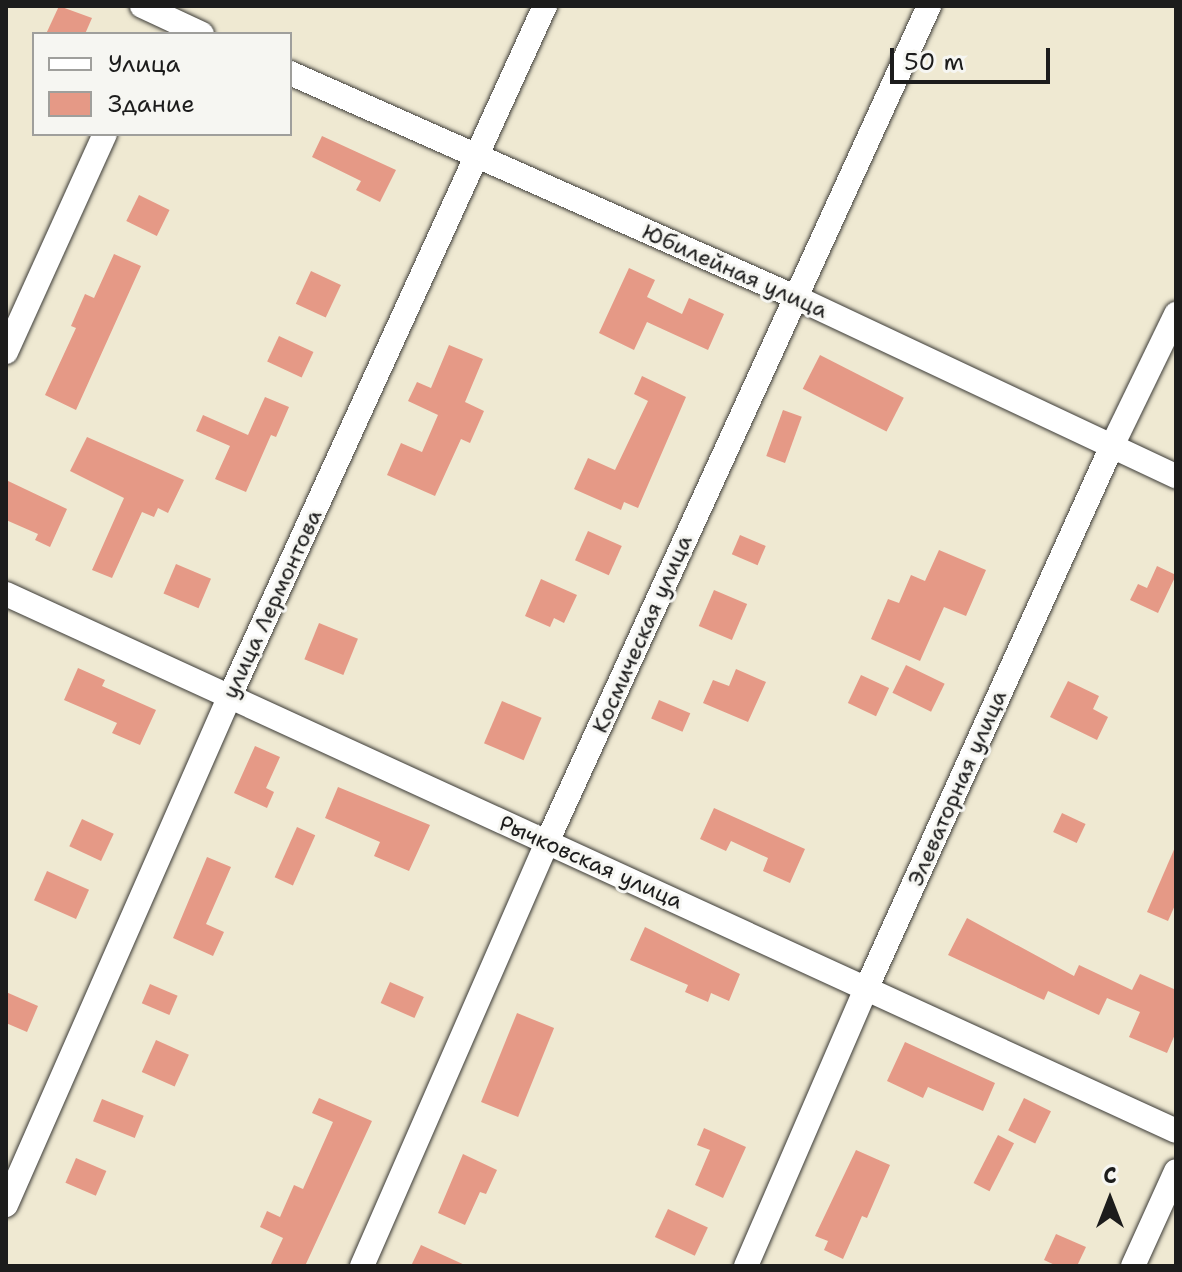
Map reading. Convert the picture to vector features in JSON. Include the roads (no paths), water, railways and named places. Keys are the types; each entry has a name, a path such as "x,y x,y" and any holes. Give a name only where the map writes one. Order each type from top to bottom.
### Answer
{"street":[{"name":"улица Лермонтова","path":"6,1205 229,698 545,6"},
{"name":"Космическая улица","path":"362,1266 547,842 929,6"},
{"path":"154,15 197,32"},
{"name":"Юбилейная улица","path":"292,74 795,297 1176,476"},
{"path":"6,352 104,136"},
{"name":"Элеваторная улица","path":"746,1266 867,987 1112,446 1176,314"},
{"name":"Рычковская улица","path":"6,594 1176,1131"},
{"path":"1133,1266 1176,1171"}]}
